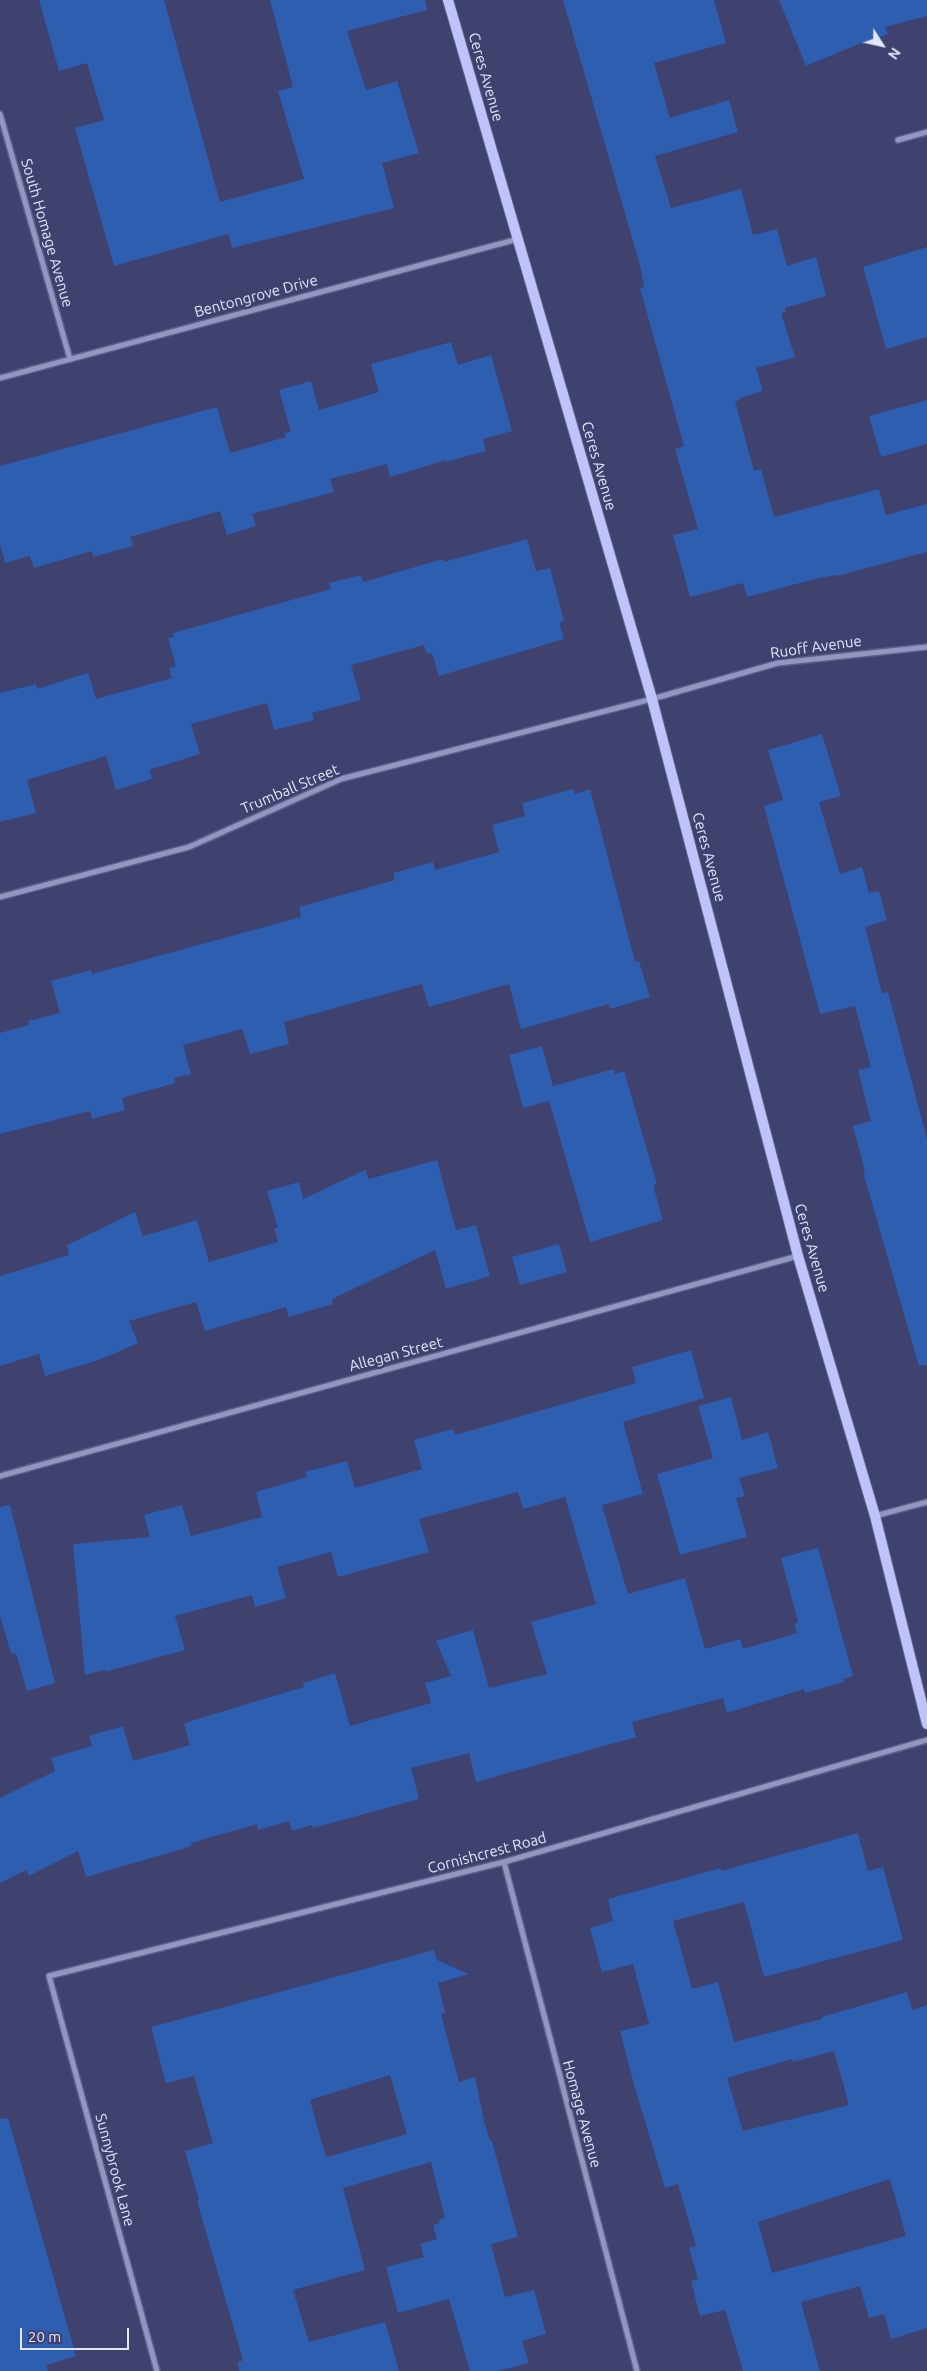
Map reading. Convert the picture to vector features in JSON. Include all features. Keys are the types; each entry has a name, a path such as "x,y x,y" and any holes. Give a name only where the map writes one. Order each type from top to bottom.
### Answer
{"street":[{"name":"Ceres Avenue","path":"448,0 652,699 798,1256 875,1516 927,1724"},
{"name":"South Homage Avenue","path":"0,114 70,359"},
{"path":"898,140 927,132"},
{"name":"Bentongrove Drive","path":"0,378 518,239"},
{"name":"Ruoff Avenue","path":"652,699 778,663 927,647"},
{"name":"Trumball Street","path":"0,898 189,847 340,779 652,699"},
{"name":"Allegan Street","path":"0,1476 798,1256"},
{"path":"875,1516 927,1502"},
{"name":"Cornishcrest Road","path":"49,1976 504,1862 927,1740"},
{"name":"Homage Avenue","path":"504,1862 636,2371"},
{"name":"Sunnybrook Lane","path":"49,1976 157,2371"}],"building":[{"path":"39,0 164,0 220,202 304,179 278,91 293,87 270,0 425,0 427,10 347,31 366,90 397,81 419,153 382,163 394,208 232,248 228,234 114,266 75,128 104,120 87,63 59,71"},
{"path":"563,0 714,0 726,43 654,63 670,118 729,100 738,132 655,156 671,208 741,189 753,235 777,229 787,266 816,257 826,296 785,308 786,312 781,313 795,357 756,368 763,391 735,401 754,471 761,469 774,517 879,489 886,515 927,504 927,552 747,597 743,583 690,597 673,535 698,529 675,449 684,446 640,288 644,287 640,265"},
{"path":"779,0 927,0 927,16 885,27 888,34 806,66"},
{"path":"927,247 927,337 886,349 863,267"},
{"path":"451,342 458,365 491,355 512,431 483,439 486,451 446,462 446,460 390,477 387,464 330,479 334,492 252,514 256,526 227,535 220,511 130,537 133,546 93,557 92,551 34,568 30,556 5,563 0,544 0,466 217,407 230,453 286,437 284,433 291,432 279,390 311,381 319,410 379,392 371,364"},
{"path":"927,400 927,444 881,457 869,416"},
{"path":"527,539 536,571 550,568 564,621 559,623 564,639 439,676 432,653 427,654 424,645 351,665 361,700 312,713 314,720 274,730 267,703 191,724 200,754 149,770 152,779 116,790 106,756 27,780 36,813 0,822 0,693 36,684 37,689 88,673 96,699 172,678 169,668 176,666 168,638 174,637 173,633 331,589 329,583 361,575 363,582 443,559 444,562"},
{"path":"822,734 841,796 819,802 840,874 862,867 869,893 879,891 887,920 865,927 882,993 888,992 927,1139 927,1365 919,1366 863,1172 865,1171 853,1126 871,1121 858,1070 871,1067 855,1006 820,1014 764,806 783,800 768,750"},
{"path":"573,789 575,794 590,789 635,962 639,961 650,997 610,1009 609,1004 521,1029 509,984 429,1007 422,984 284,1022 289,1044 250,1054 242,1029 183,1045 191,1074 174,1078 175,1083 122,1098 125,1110 92,1119 90,1111 0,1134 0,1033 29,1025 28,1021 60,1013 51,981 91,970 92,974 301,917 299,907 395,880 393,873 433,862 435,870 499,852 492,825 525,816 522,803"},
{"path":"542,1046 553,1086 614,1069 615,1074 624,1071 657,1184 653,1185 663,1220 590,1242 549,1101 523,1108 509,1055"},
{"path":"437,1160 456,1230 476,1225 490,1276 446,1289 435,1250 332,1299 333,1304 289,1317 286,1307 205,1331 196,1302 129,1321 138,1343 99,1360 45,1376 39,1354 0,1366 0,1276 69,1255 67,1245 135,1212 143,1236 197,1220 209,1262 278,1242 274,1228 278,1228 267,1191 299,1182 303,1199 365,1170 369,1179"},
{"path":"559,1244 567,1272 520,1285 512,1257"},
{"path":"691,1350 704,1398 623,1422 643,1494 602,1505 628,1594 685,1578 705,1649 740,1639 743,1649 797,1633 794,1624 798,1622 781,1558 818,1548 853,1676 843,1679 844,1682 805,1693 804,1689 727,1713 723,1698 632,1722 636,1737 476,1782 469,1753 411,1768 419,1799 313,1828 312,1825 292,1831 289,1821 258,1830 257,1824 191,1843 192,1846 86,1877 78,1851 29,1876 26,1870 0,1883 0,1798 55,1771 51,1758 92,1746 89,1736 123,1726 133,1761 190,1745 184,1724 304,1687 303,1683 335,1673 350,1726 431,1703 425,1683 451,1676 436,1641 473,1630 489,1688 547,1674 531,1622 596,1604 565,1497 523,1509 518,1492 419,1519 429,1552 338,1577 331,1552 277,1567 286,1598 255,1607 252,1595 175,1616 185,1650 105,1672 105,1670 85,1675 73,1544 150,1537 144,1515 182,1505 191,1536 262,1517 256,1492 307,1477 305,1472 347,1461 355,1488 422,1469 414,1440 453,1429 455,1435 636,1383 632,1367"},
{"path":"731,1397 742,1440 768,1432 778,1468 739,1478 745,1496 736,1498 747,1537 680,1555 657,1474 713,1458 698,1406"},
{"path":"10,1505 55,1683 27,1691 16,1653 11,1654 0,1616 0,1507"},
{"path":"858,1833 868,1871 883,1867 903,1940 764,1977 744,1902 673,1921 692,1989 718,1982 734,2042 822,2019 822,2017 907,1992 912,2010 927,2005 927,2328 891,2339 884,2314 869,2318 860,2286 801,2302 820,2371 743,2371 725,2310 700,2316 691,2281 698,2279 689,2248 696,2246 678,2184 665,2188 620,2031 649,2024 633,1964 602,1972 590,1928 613,1921 608,1899 721,1868 721,1871","holes":["834,2051 849,2105 743,2131 727,2078 792,2059 793,2062","890,2179 906,2236 772,2273 758,2222"]},
{"path":"434,1950 437,1960 469,1974 438,1983 445,2013 441,2014 459,2082 475,2077 484,2121 490,2141 492,2141 518,2237 491,2244 505,2297 534,2290 546,2334 522,2341 529,2363 498,2371 470,2371 449,2299 398,2313 386,2267 424,2257 420,2244 437,2239 433,2225 440,2223 438,2220 445,2218 431,2162 343,2188 365,2270 293,2290 309,2342 385,2322 399,2371 239,2371 238,2362 243,2360 197,2201 199,2200 185,2151 213,2143 194,2076 166,2083 151,2027","holes":["390,2075 407,2134 327,2157 310,2100"]},
{"path":"8,2118 76,2356 46,2365 48,2371 0,2371 0,2119"}]}
